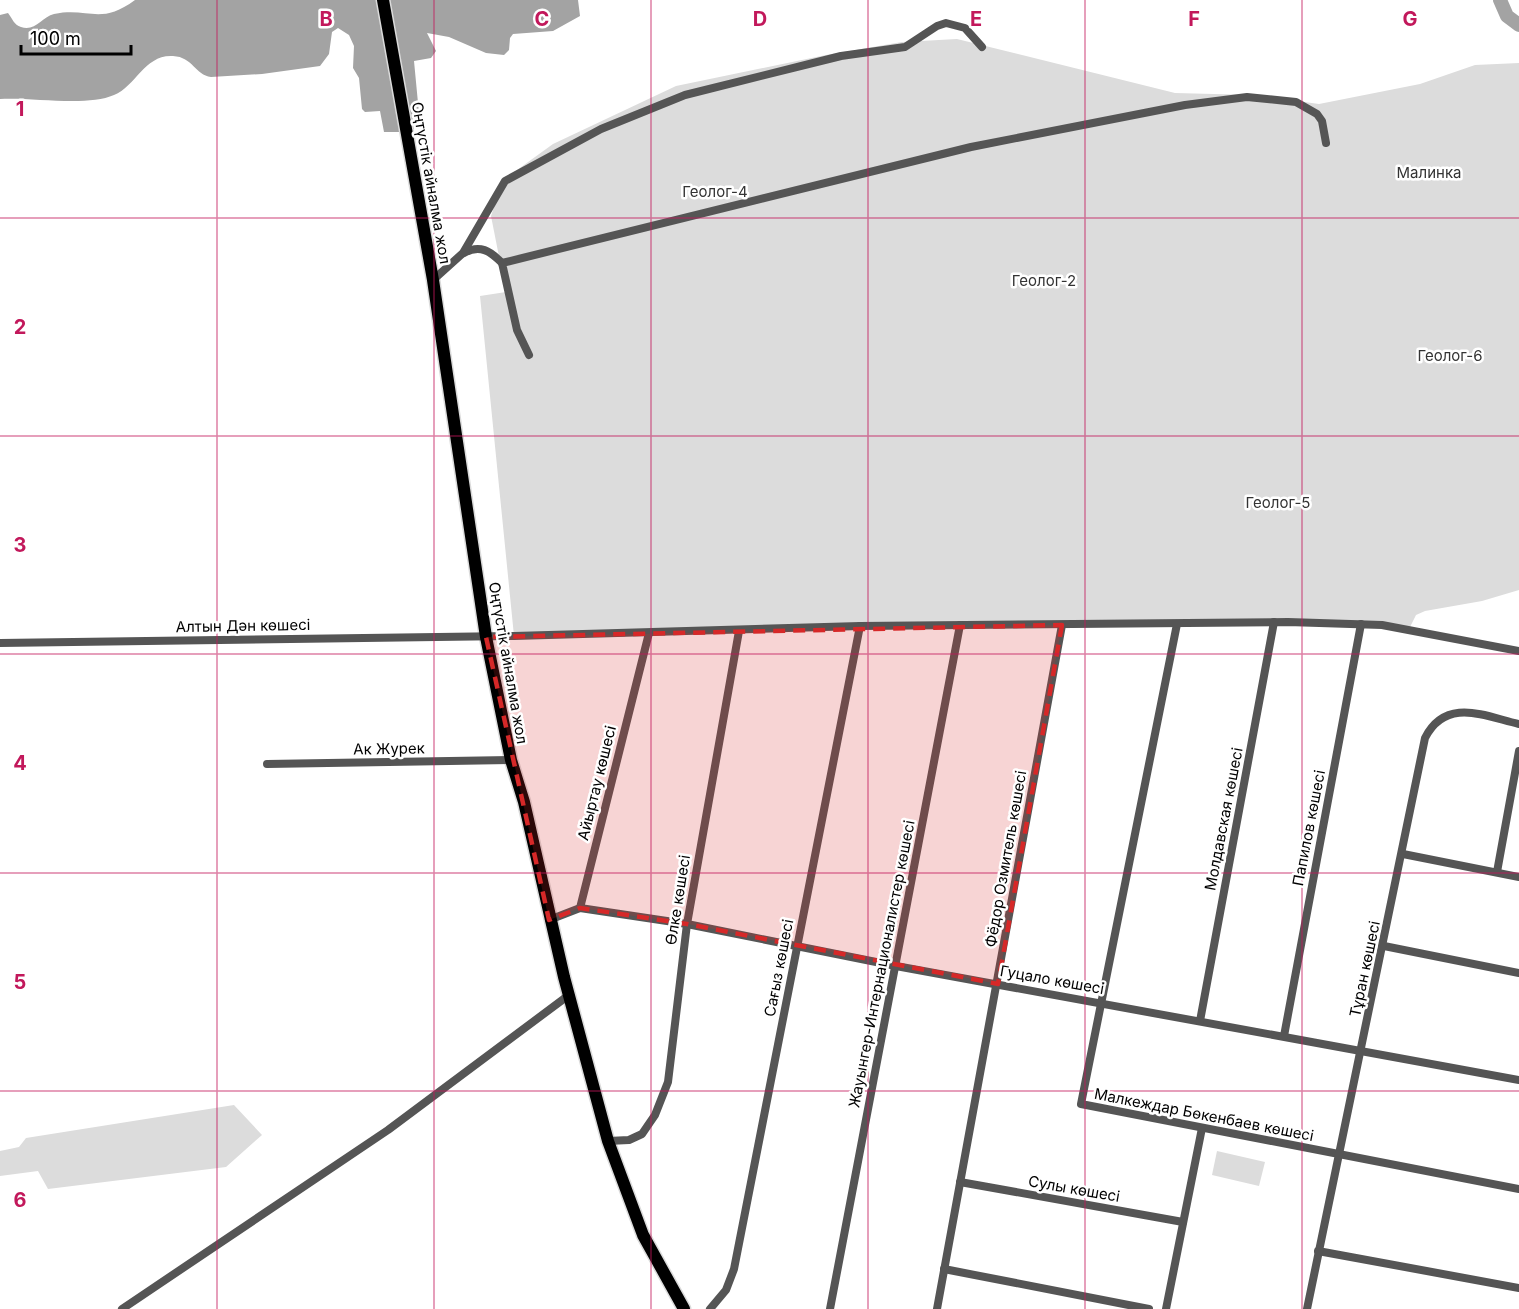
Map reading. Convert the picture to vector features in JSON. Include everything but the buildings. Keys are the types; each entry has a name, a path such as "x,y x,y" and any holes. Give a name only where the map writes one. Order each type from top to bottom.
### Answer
{"highway":[{"name":"Оңтүстік айналма жол","path":"383,0 433,280 486,637 511,760 524,802 549,920 608,1141 643,1235 684,1309"}],"street":[{"path":"464,253 505,181 580,139 673,99 841,56 905,47 937,26 946,23 965,27 982,47"},
{"path":"502,263 971,147 1194,103 1248,97 1296,102 1317,114 1322,121 1326,143"},
{"path":"433,280 464,253 473,248 483,248 502,263 517,330 529,355"},
{"name":"Алтын Дән көшесі","path":"0,643 486,637 861,626 1274,622 1382,626 1519,651"},
{"name":"Молдавская көшесі","path":"1200,1021 1274,622"},
{"name":"Малкеждар Бөкенбаев көшесі","path":"1177,624 1082,1104 1338,1156 1519,1189"},
{"name":"Папилов көшесі","path":"1284,1036 1361,624"},
{"name":"Жауынгер-Интернационалистер көшесі","path":"830,1309 960,625"},
{"name":"Фёдор Озмитель көшесі","path":"937,1309 1062,625"},
{"name":"Сағыз көшесі","path":"710,1309 726,1290 734,1269 861,626"},
{"name":"Өлке көшесі","path":"608,1141 629,1140 642,1134 663,1100 668,1082 687,924 739,631"},
{"name":"Айыртау көшесі","path":"580,909 649,633"},
{"name":"Тұран көшесі","path":"1307,1309 1384,946 1425,738 1432,725 1443,717 1461,711 1519,724"},
{"path":"1497,872 1519,751"},
{"name":"Ак Журек","path":"267,764 511,760"},
{"path":"1402,854 1519,877"},
{"path":"549,920 580,909"},
{"name":"Гуцало көшесі","path":"580,909 687,924 896,966 1519,1080"},
{"path":"1384,946 1519,973"},
{"path":"122,1309 388,1130 569,995"},
{"path":"1166,1309 1202,1128"},
{"name":"Сулы көшесі","path":"960,1182 1183,1222"},
{"path":"1318,1251 1519,1288"},
{"path":"944,1269 1149,1309"}],"highlighted area":[{"path":"1062,625 998,984 687,924 580,908 549,920 486,637"}],"green space":[{"path":"957,39 1175,93 1253,95 1319,104 1420,84 1475,65 1519,63 1519,590 1482,601 1425,611 1416,615 1410,627 1369,621 514,636 480,296 506,292 491,216 503,180 553,144 676,86 902,42"},
{"path":"234,1105 262,1135 226,1167 48,1189 38,1171 0,1176 0,1151 19,1147 26,1138"},
{"path":"1217,1151 1265,1162 1259,1186 1212,1175"}],"shaded area":[{"path":"135,0 578,0 580,16 553,31 513,34 510,38 509,50 504,55 486,53 449,37 427,33 436,51 431,58 414,61 420,124 409,132 384,132 380,111 365,112 362,109 359,78 353,68 354,46 349,35 338,28 332,32 329,54 320,66 262,74 211,77 201,73 185,59 173,56 163,57 148,65 122,91 103,99 75,101 0,99 0,15 8,13 17,25 30,28 54,14 66,12 103,14 123,8"}],"waterway":[{"path":"1500,0 1507,16 1519,25"}],"park label":[{"name":"Малинка","path":"1429,173"},
{"name":"Геолог-4","path":"715,192"},
{"name":"Геолог-2","path":"1044,281"},
{"name":"Геолог-6","path":"1450,356"},
{"name":"Геолог-5","path":"1278,503"}]}
